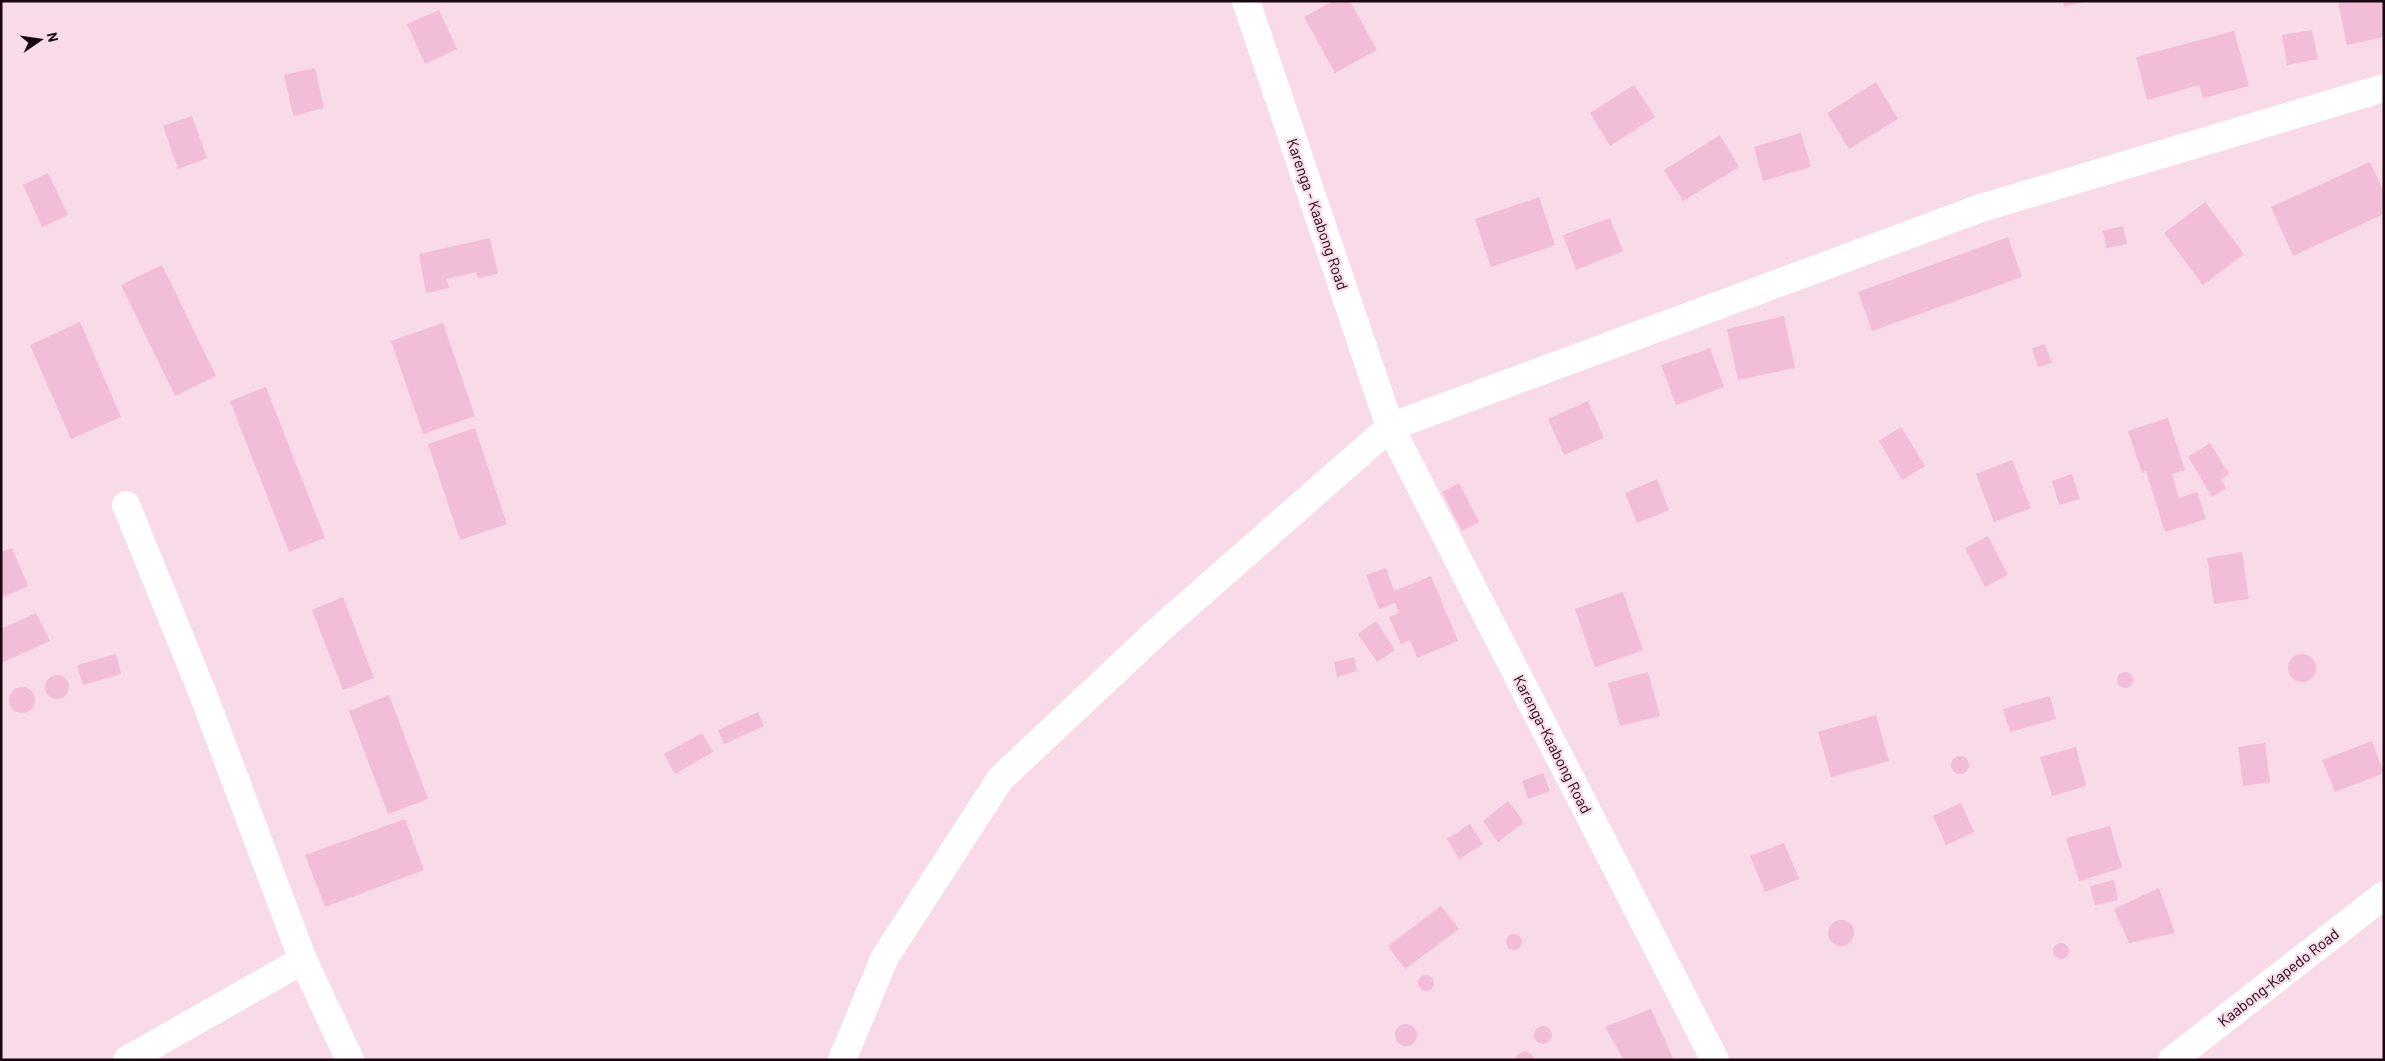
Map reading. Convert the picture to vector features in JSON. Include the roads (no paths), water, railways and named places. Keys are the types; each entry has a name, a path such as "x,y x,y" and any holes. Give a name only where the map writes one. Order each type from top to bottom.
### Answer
{"main road":[{"name":"Karenga - Kaabong Road","path":"1246,1 1390,428"},
{"path":"842,1060 885,957 1001,778 1160,628 1390,428 1981,208 2384,88"},
{"name":"Karenga-Kaabong Road","path":"1390,428 1715,1060"},
{"path":"126,505 203,694 303,960 350,1060"},
{"name":"Kaabong-Kapedo Road","path":"2172,1060 2384,895"},
{"path":"127,1060 303,960"}]}
